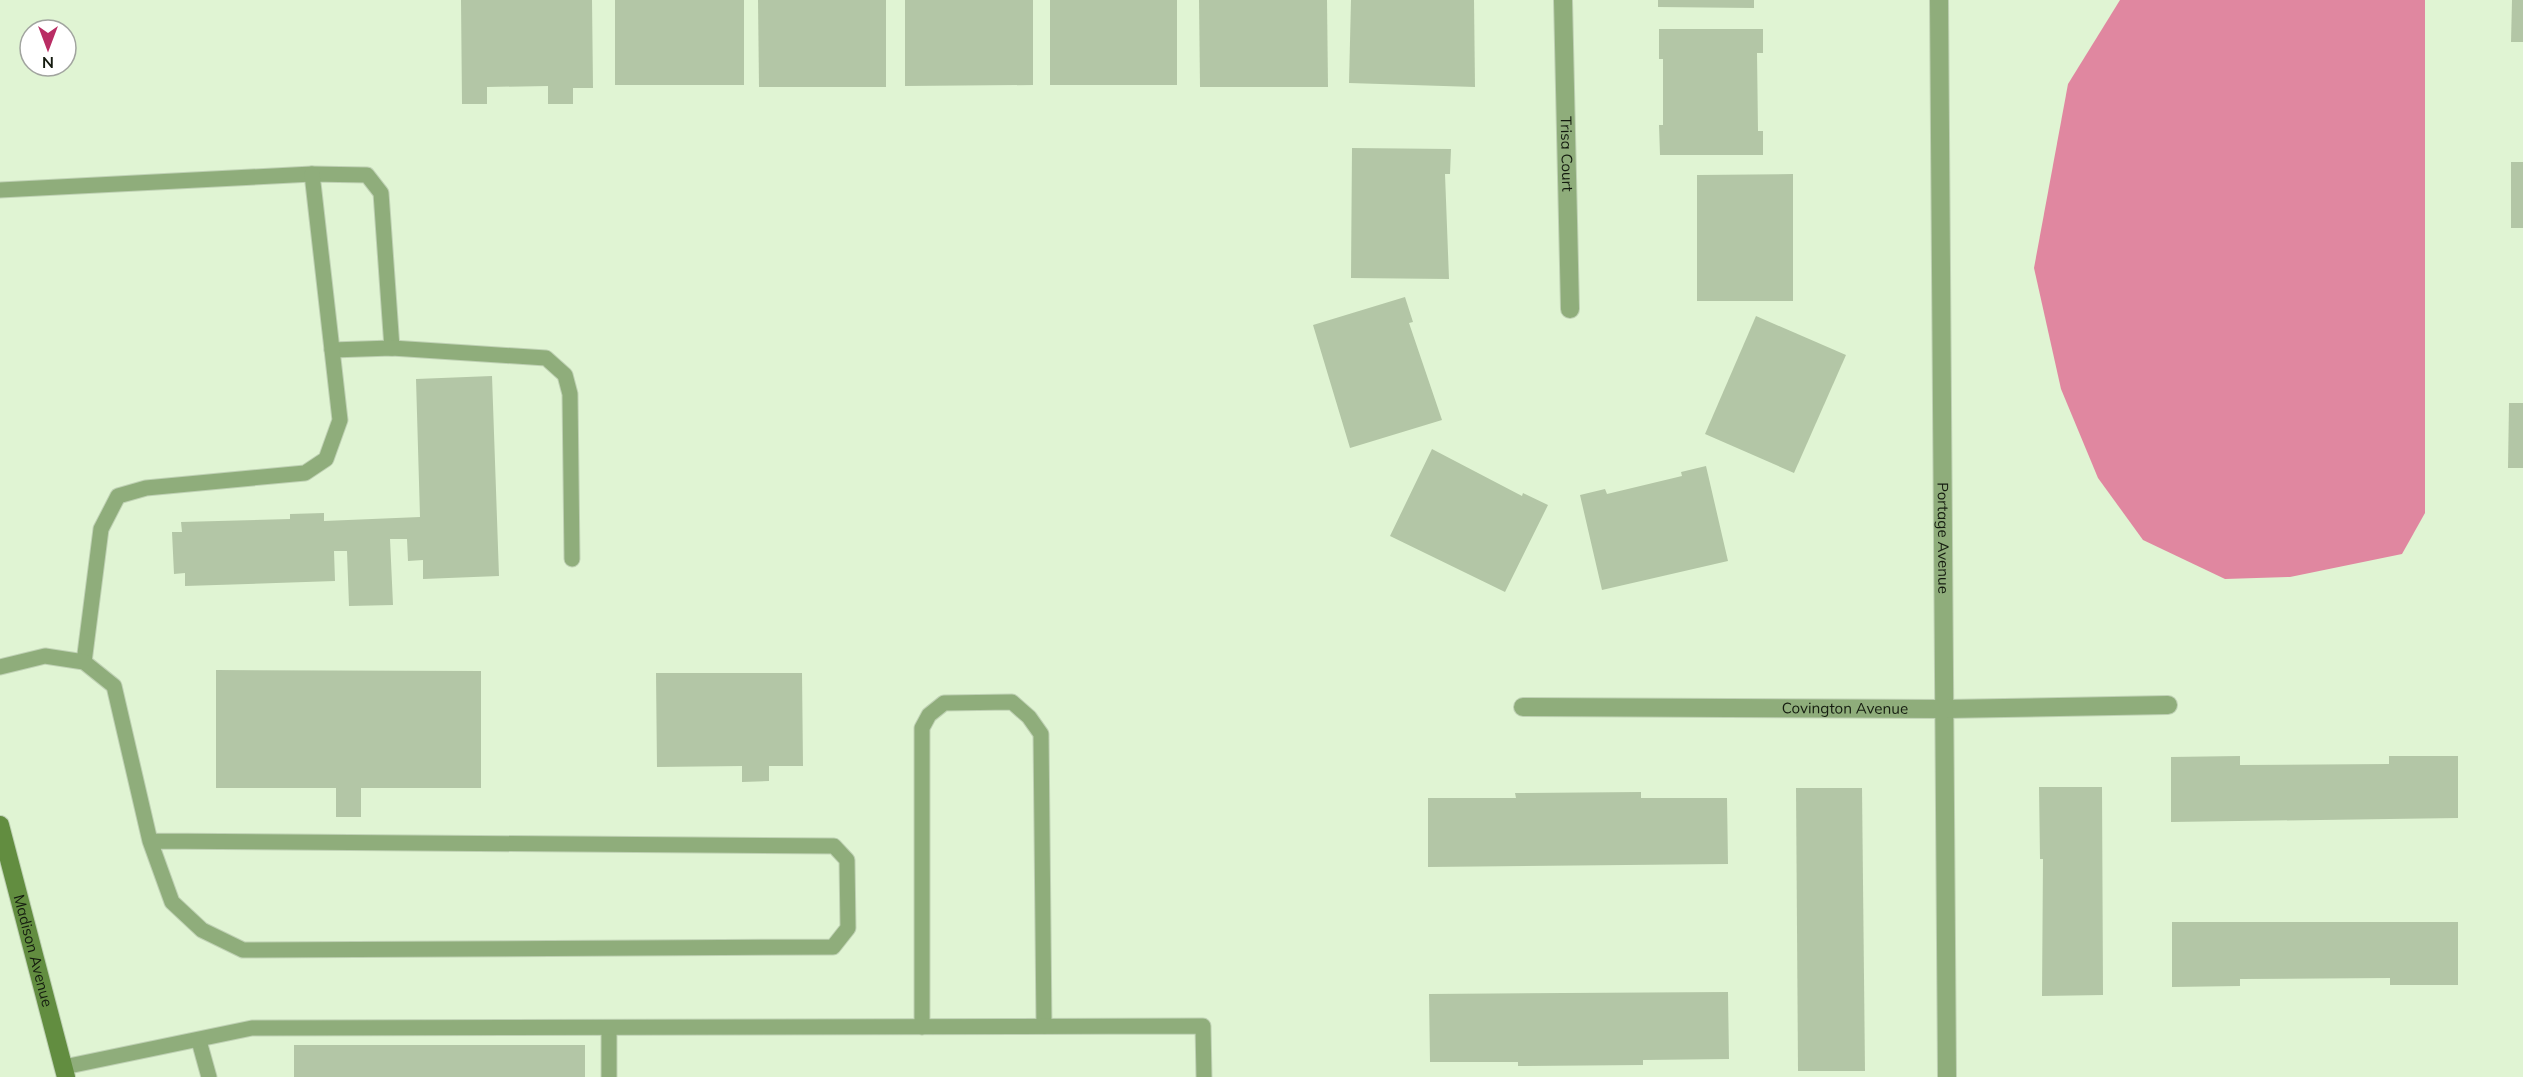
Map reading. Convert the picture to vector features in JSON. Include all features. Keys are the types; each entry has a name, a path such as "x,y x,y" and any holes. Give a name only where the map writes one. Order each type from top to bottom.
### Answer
{"main road":[{"name":"Madison Avenue","path":"0,825 65,1072"}],"street":[{"name":"Trisa Court","path":"1563,0 1570,309"},
{"name":"Portage Avenue","path":"1940,0 1947,1077"},
{"name":"Covington Avenue","path":"1523,707 1945,709 2168,705"}],"lane":[{"path":"84,662 101,529 118,496 146,489 305,473 326,459 340,420 312,174"},
{"path":"0,190 312,174 367,175 381,192 392,348"},
{"path":"332,350 392,348 546,358 565,375 570,394 572,559"},
{"path":"0,667 45,656 84,662 114,687 150,841 172,902 202,930 243,950 833,947 848,928 847,860 834,846 150,841"},
{"path":"922,1027 922,728 929,715 944,703 1012,702 1029,717 1041,734 1044,1026"},
{"path":"65,1072 252,1028 1203,1026 1204,1077"},
{"path":"609,1028 609,1077"},
{"path":"199,1041 209,1077"}],"shaded area":[{"path":"2120,0 2425,0 2425,513 2402,554 2290,577 2225,579 2143,540 2098,478 2061,389 2034,268 2068,84"}],"building":[{"path":"461,0 592,0 593,88 573,88 573,104 548,104 548,86 487,87 487,104 462,104"},
{"path":"615,0 744,0 744,85 615,85"},
{"path":"758,0 886,0 886,87 759,87"},
{"path":"905,0 1033,0 1033,85 905,86"},
{"path":"1050,0 1177,0 1177,85 1050,85"},
{"path":"1199,0 1327,0 1328,87 1200,87"},
{"path":"1351,0 1474,0 1475,87 1349,83"},
{"path":"1658,0 1754,0 1754,8 1658,7"},
{"path":"2512,0 2523,0 2523,42 2511,42"},
{"path":"1659,29 1763,29 1763,53 1757,53 1758,131 1763,131 1763,155 1660,155 1659,125 1663,125 1663,59 1659,59"},
{"path":"1352,148 1451,149 1450,174 1445,174 1449,279 1351,278"},
{"path":"2511,162 2523,162 2523,228 2511,228"},
{"path":"1793,174 1793,301 1697,301 1697,175"},
{"path":"1405,297 1413,322 1409,323 1442,420 1350,448 1313,325"},
{"path":"1756,316 1846,355 1794,473 1705,434"},
{"path":"492,376 499,576 423,579 423,560 408,561 407,539 390,539 393,605 349,606 347,551 334,551 335,581 185,586 185,573 174,574 172,532 182,532 181,522 290,519 290,514 324,513 324,521 420,517 416,379"},
{"path":"2509,403 2523,403 2523,468 2508,468"},
{"path":"1432,449 1522,496 1523,493 1548,505 1505,592 1390,536"},
{"path":"1706,466 1728,561 1602,590 1580,495 1605,489 1607,494 1682,476 1681,472"},
{"path":"216,670 481,671 481,788 361,788 361,817 336,817 336,788 216,788"},
{"path":"656,673 802,673 803,766 769,766 769,781 742,782 742,766 657,767"},
{"path":"2240,756 2240,765 2389,764 2389,756 2458,756 2458,818 2171,822 2171,757"},
{"path":"2039,787 2102,787 2103,995 2042,996 2043,859 2040,859"},
{"path":"1796,788 1862,788 1865,1071 1798,1071"},
{"path":"1641,792 1641,798 1727,798 1728,864 1428,867 1428,798 1516,798 1515,793"},
{"path":"2172,922 2458,922 2458,985 2390,985 2390,978 2240,979 2240,986 2172,987"},
{"path":"1728,992 1729,1059 1643,1060 1643,1065 1518,1066 1518,1062 1430,1062 1429,994"},
{"path":"294,1045 585,1045 585,1077 294,1077"}]}
